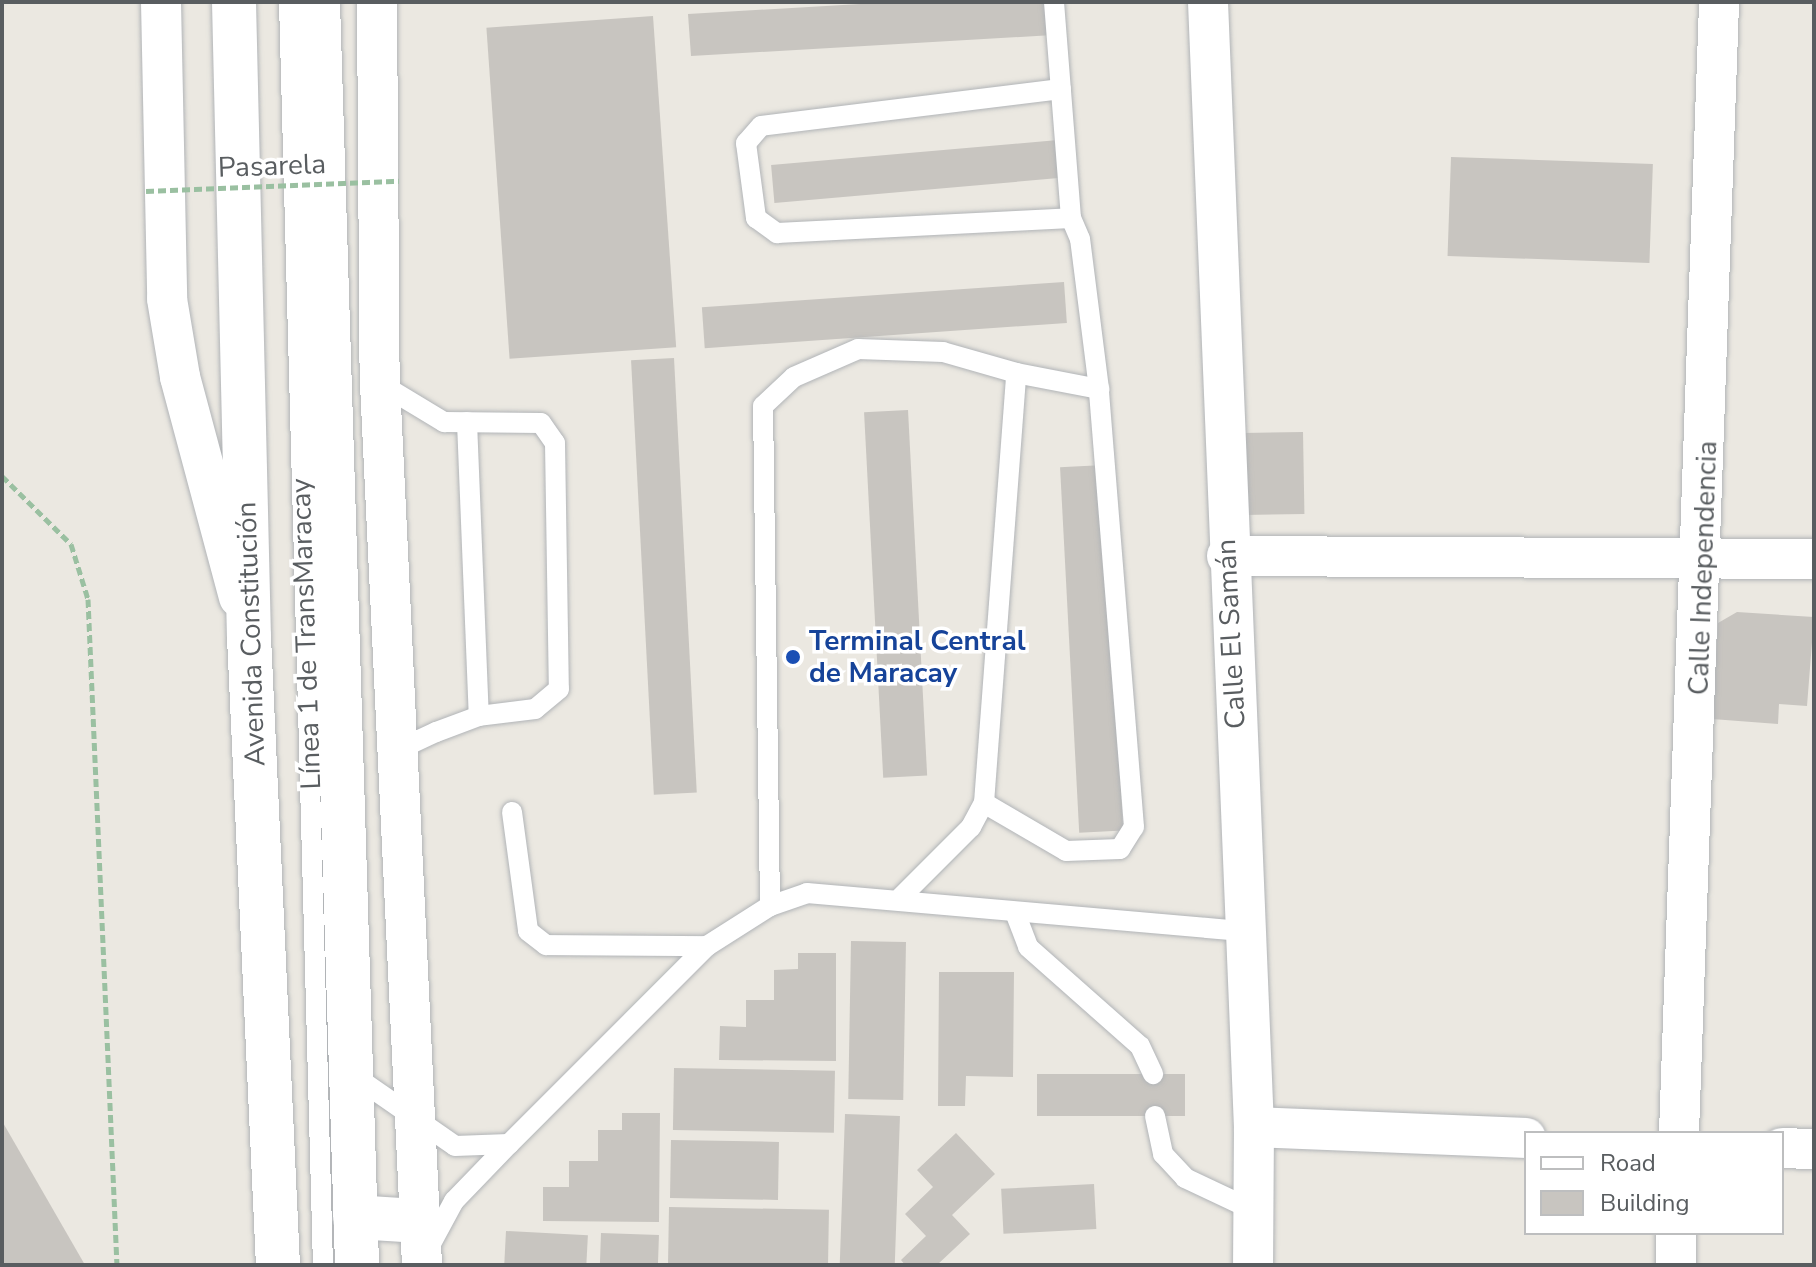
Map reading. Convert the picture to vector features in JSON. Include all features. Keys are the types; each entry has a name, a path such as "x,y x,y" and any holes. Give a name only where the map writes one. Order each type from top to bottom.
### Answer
{"street":[{"path":"161,2 167,299 180,377 249,637"},
{"name":"Avenida Constitución","path":"234,2 249,637 278,1265"},
{"path":"318,2 357,1265"},
{"path":"355,1217 421,1249 380,384 377,2"},
{"name":"Calle El Samán","path":"1208,2 1227,556 1254,1127 1253,1265"},
{"name":"Calle Independencia","path":"1679,1131 1704,556 1719,2"},
{"path":"1227,556 1704,556 1814,559"},
{"path":"1254,1127 1524,1138"},
{"path":"1784,1148 1814,1149"},
{"path":"1676,1235 1676,1265"}],"lane":[{"name":"Línea 1 de TransMaracay","path":"289,2 323,1265"},
{"path":"984,803 1066,851 1120,849 1134,827 1099,389 1080,239 1071,218 1054,2"},
{"path":"1061,89 761,126 746,143 748,170 756,218 777,233 1071,218"},
{"path":"770,906 763,406 794,377 858,349 943,352 1016,373 1099,389"},
{"path":"901,897 971,827 984,803 1016,373"},
{"path":"380,384 444,422 541,423 555,443 559,689 535,709 479,716 406,746 397,762"},
{"path":"467,422 479,716"},
{"path":"512,812 528,931 546,945 707,946"},
{"path":"421,1249 454,1201 707,946 770,906 807,893 901,897 1016,915 1245,931"},
{"path":"1016,915 1028,947 1140,1046 1153,1074"},
{"path":"350,1073 455,1146 509,1144"},
{"path":"1155,1116 1163,1154 1185,1178 1253,1210"}],"path":[{"name":"Pasarela","path":"146,191 399,181"},
{"path":"2,476 71,544 88,599 117,1265"}],"building":[{"path":"894,2 1051,2 1053,35 691,56 688,14"},
{"path":"653,16 676,347 510,359 486,28"},
{"path":"1058,140 1061,178 774,203 771,165"},
{"path":"1451,157 1653,164 1649,263 1448,256"},
{"path":"1064,282 1067,323 705,348 702,307"},
{"path":"674,358 697,792 654,795 631,360"},
{"path":"908,410 927,775 883,778 864,412"},
{"path":"1303,432 1304,514 1243,515 1242,433"},
{"path":"1104,465 1123,830 1079,833 1060,467"},
{"path":"1737,612 1814,617 1807,706 1779,704 1778,724 1712,719 1718,623"},
{"path":"851,941 906,942 903,1100 848,1099"},
{"path":"798,953 836,953 836,1061 719,1060 720,1026 746,1027 746,1000 774,1000 774,970 798,969"},
{"path":"939,972 1014,972 1013,1077 966,1076 965,1106 938,1106"},
{"path":"674,1068 835,1071 834,1133 673,1130"},
{"path":"1037,1074 1185,1074 1185,1116 1037,1116"},
{"path":"622,1113 660,1113 659,1222 543,1221 543,1187 569,1187 569,1161 598,1161 598,1130 622,1130"},
{"path":"845,1114 900,1116 895,1265 840,1265"},
{"path":"2,1121 85,1265 2,1265"},
{"path":"956,1133 995,1174 952,1215 970,1234 937,1265 905,1265 901,1260 926,1236 905,1214 933,1187 917,1170"},
{"path":"671,1140 779,1142 778,1200 670,1198"},
{"path":"1094,1184 1096,1229 1003,1234 1001,1189"},
{"path":"669,1207 829,1210 828,1265 668,1265"},
{"path":"506,1231 588,1235 586,1265 504,1265"},
{"path":"601,1233 659,1235 658,1265 600,1265"}],"place":[{"name":"Terminal Central de Maracay","path":"793,657"}]}
